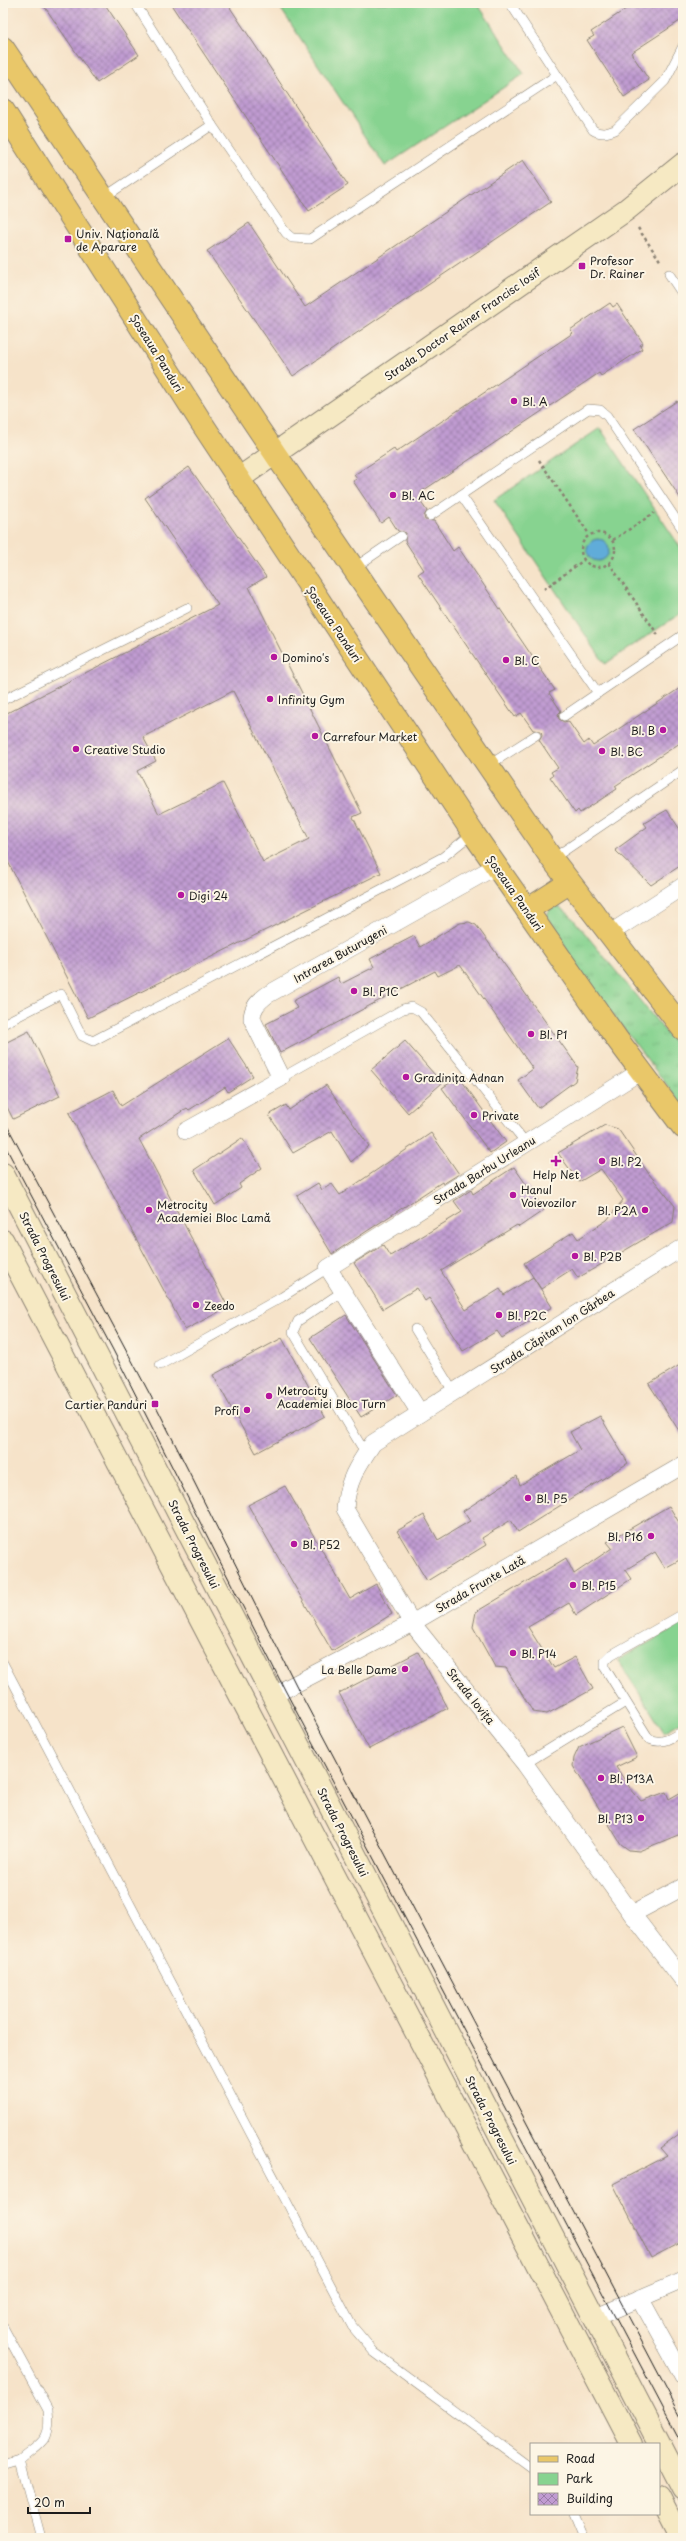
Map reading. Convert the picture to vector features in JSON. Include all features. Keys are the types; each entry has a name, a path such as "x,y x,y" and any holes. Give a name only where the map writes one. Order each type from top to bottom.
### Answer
{"main road":[{"path":"3,48 102,199 552,859 683,1029"},
{"name":"Șoseaua Panduri","path":"3,110 238,479 473,833 641,1071 683,1127"},
{"name":"Strada Doctor Rainer Francisc Iosif","path":"238,479 276,455 626,210 683,164"},
{"path":"527,910 569,883"},
{"name":"Strada Progresului","path":"3,1174 659,2443"},
{"path":"3,1242 630,2443"},
{"path":"248,1709 272,1696"},
{"path":"572,2329 594,2318"},
{"name":"Strada Progresului","path":"660,2445 683,2489"},
{"path":"660,2500 680,2538"}],"street":[{"name":"Intrarea Buturugeni","path":"281,1078 252,1019 252,1012 257,1003 266,995 496,866"},
{"path":"609,934 683,886"},
{"name":"Strada Barbu Urleanu","path":"328,1268 641,1071"},
{"path":"186,1132 281,1078"},
{"name":"Strada Căpitan Ion Gârbea","path":"420,1413 454,1393 683,1247"},
{"path":"328,1268 420,1413"},
{"name":"Strada Iovița","path":"420,1413 374,1443 366,1454 347,1490 345,1509 412,1623 525,1764 632,1914 683,1980"},
{"name":"Strada Frunte Lată","path":"272,1696 412,1623 683,1464"},
{"path":"632,1914 683,1887"},
{"path":"594,2318 683,2280"},
{"path":"640,2298 683,2376"}],"lane":[{"path":"135,3 212,125 286,233 292,238 310,240 557,75"},
{"path":"510,3 593,130 608,133 615,130 659,88 683,46"},
{"path":"102,199 212,125"},
{"path":"669,274 683,295"},
{"path":"430,516 588,409 600,410 683,530"},
{"path":"461,495 598,693"},
{"path":"354,568 401,536"},
{"path":"3,700 187,608"},
{"path":"564,716 683,634"},
{"path":"489,765 536,735"},
{"path":"552,859 683,770"},
{"path":"3,1024 61,994 82,1036 92,1041 444,857 473,833"},
{"path":"281,1078 403,1009 412,1007 420,1012 526,1143"},
{"path":"160,1365 282,1297 328,1268"},
{"path":"342,1292 298,1321 293,1332 366,1454"},
{"path":"415,1329 454,1393"},
{"path":"683,1614 611,1655 605,1661 605,1668 624,1703 649,1739 657,1743 665,1741 683,1731"},
{"path":"3,1663 352,2326 374,2352 530,2467"},
{"path":"525,1764 624,1703"},
{"path":"3,2327 48,2410 50,2424 47,2437 20,2460 3,2465"},
{"path":"20,2460 41,2538"},
{"path":"574,2515 584,2538"}],"path":[{"path":"626,210 669,274"},
{"path":"530,448 589,534"},
{"path":"613,540 666,504"},
{"path":"604,533 613,540 615,554 609,563 600,567 594,566 584,560 582,555 582,544 589,534 604,533"},
{"path":"532,598 584,560"},
{"path":"609,563 666,646"}],"green space":[{"path":"277,3 477,3 524,74 385,166"},
{"path":"600,428 683,551 683,612 605,664 494,500"},
{"path":"558,906 570,915 683,1053 683,1106 577,968 547,915 550,909"},
{"path":"683,1623 683,1721 664,1732 618,1660"}],"water":[{"path":"598,539 606,542 609,550 606,558 598,561 590,558 587,550 590,542"}],"building":[{"path":"42,3 104,3 139,55 97,83"},
{"path":"170,3 227,3 348,185 309,211"},
{"path":"635,3 683,3 683,19 631,53 649,80 624,97 587,40 594,36 591,32"},
{"path":"523,160 551,202 293,376 207,251 249,223 305,307"},
{"path":"610,303 613,307 617,304 643,343 640,345 642,349 601,376 599,373 421,492 425,498 420,501 427,511 424,516 425,520 434,521 453,551 458,547 555,690 549,693 561,711 558,714 559,719 564,722 568,721 584,744 589,740 593,746 683,686 683,741 615,786 617,789 580,813 578,810 575,813 550,777 553,775 551,772 558,768 539,740 542,735 541,731 533,730 521,713 515,717 418,574 424,570 405,541 406,533 398,531 389,517 381,523 353,481 357,479 354,475 394,449 396,452 573,333 570,330"},
{"path":"677,401 683,410 683,502 634,429"},
{"path":"189,467 266,577 249,587 362,813 353,817 381,873 88,1018 3,852 3,715 218,605 145,498","holes":["233,691 309,839 263,862 223,783 159,814 137,771 156,761 143,737"]},
{"path":"667,810 683,834 683,864 651,885 615,850 647,827 644,823"},
{"path":"469,922 476,925 578,1067 575,1081 538,1108 518,1080 533,1069 460,965 438,976 435,971 280,1053 266,1024 297,1008 293,1001 338,977 341,984 374,967 370,959 414,936 420,947 460,923"},
{"path":"29,1031 60,1096 13,1119 3,1099 3,1044"},
{"name":"Metrocity Academiei Bloc Lamă","path":"228,1038 253,1076 228,1092 225,1087 189,1110 187,1108 139,1139 228,1307 185,1330 69,1113 113,1090 121,1106"},
{"name":"Gradinița Adnan","path":"405,1041 442,1083 408,1113 371,1070"},
{"name":"Private","path":"459,1077 506,1142 490,1153 442,1088"},
{"path":"326,1085 369,1146 351,1162 332,1131 293,1153 269,1115 286,1105 289,1110"},
{"path":"605,1125 618,1129 649,1174 675,1206 673,1222 578,1278 572,1269 541,1289 524,1263 573,1232 578,1239 607,1220 623,1200 601,1169 579,1182 558,1153"},
{"path":"431,1133 459,1174 443,1184 442,1182 332,1254 297,1196 318,1183 322,1190 332,1184 340,1195"},
{"path":"242,1138 262,1168 239,1184 241,1188 215,1205 194,1170"},
{"path":"514,1167 544,1210 519,1227 517,1225 441,1271 466,1310 500,1289 504,1295 533,1277 552,1307 502,1338 497,1331 463,1351 429,1298 425,1301 417,1288 383,1309 354,1263 383,1245 390,1256 462,1212 454,1201 471,1190 473,1194"},
{"path":"346,1315 397,1395 361,1417 310,1338"},
{"name":"Metrocity Academiei Bloc Turn","path":"282,1338 325,1416 256,1453 213,1375"},
{"path":"683,1363 683,1437 649,1384"},
{"name":"Bl. P5","path":"600,1416 628,1463 518,1532 511,1520 482,1538 486,1545 427,1581 397,1531 424,1515 438,1540 470,1521 463,1511 517,1476 520,1485 580,1450 570,1432"},
{"name":"Bl. P52","path":"285,1486 350,1599 376,1584 392,1614 332,1651 248,1505"},
{"path":"669,1506 683,1529 683,1558 665,1568 655,1552 625,1570 631,1579 576,1615 569,1603 528,1627 554,1668 575,1657 593,1689 547,1714 533,1712 506,1668 495,1667 473,1627 476,1612 566,1558 574,1574 612,1548 607,1542"},
{"path":"418,1652 448,1708 369,1749 339,1693"},
{"path":"622,1727 637,1757 616,1767 641,1801 666,1792 669,1799 683,1791 683,1833 639,1851 629,1850 621,1844 573,1766 574,1758 579,1747"},
{"path":"683,2131 683,2241 651,2258 613,2184 667,2156 660,2148"}],"tram line":[{"path":"3,1118 155,1404 296,1685 683,2420"},
{"path":"3,1142 113,1350 285,1690 683,2446"}],"place":[{"name":"Univ. Națională de Aparare","path":"68,239"},
{"name":"Profesor Dr. Rainer","path":"582,266"},
{"name":"Bl. A","path":"514,401"},
{"name":"Bl. AC","path":"393,495"},
{"name":"Domino's","path":"274,657"},
{"name":"Bl. C","path":"506,660"},
{"name":"Infinity Gym","path":"270,699"},
{"name":"Bl. B","path":"663,730"},
{"name":"Carrefour Market","path":"315,736"},
{"name":"Creative Studio","path":"76,749"},
{"name":"Bl. BC","path":"602,751"},
{"name":"Digi 24","path":"181,895"},
{"name":"Bl. P1C","path":"354,991"},
{"name":"Bl. P1","path":"531,1034"},
{"name":"Gradinița Adnan","path":"406,1077"},
{"name":"Private","path":"474,1115"},
{"name":"Help Net","path":"556,1161"},
{"name":"Bl. P2","path":"602,1161"},
{"name":"Hanul Voievozilor","path":"513,1195"},
{"name":"Metrocity Academiei Bloc Lamă","path":"149,1210"},
{"name":"Bl. P2A","path":"645,1210"},
{"name":"Bl. P2B","path":"575,1256"},
{"name":"Zeedo","path":"196,1305"},
{"name":"Bl. P2C","path":"499,1315"},
{"name":"Metrocity Academiei Bloc Turn","path":"269,1396"},
{"name":"Cartier Panduri","path":"155,1404"},
{"name":"Profi","path":"247,1410"},
{"name":"Bl. P5","path":"528,1498"},
{"name":"Bl. P16","path":"651,1536"},
{"name":"Bl. P52","path":"294,1544"},
{"name":"Bl. P15","path":"573,1585"},
{"name":"Bl. P14","path":"513,1653"},
{"name":"La Belle Dame","path":"405,1669"},
{"name":"Bl. P13A","path":"601,1778"},
{"name":"Bl. P13","path":"641,1818"}]}
